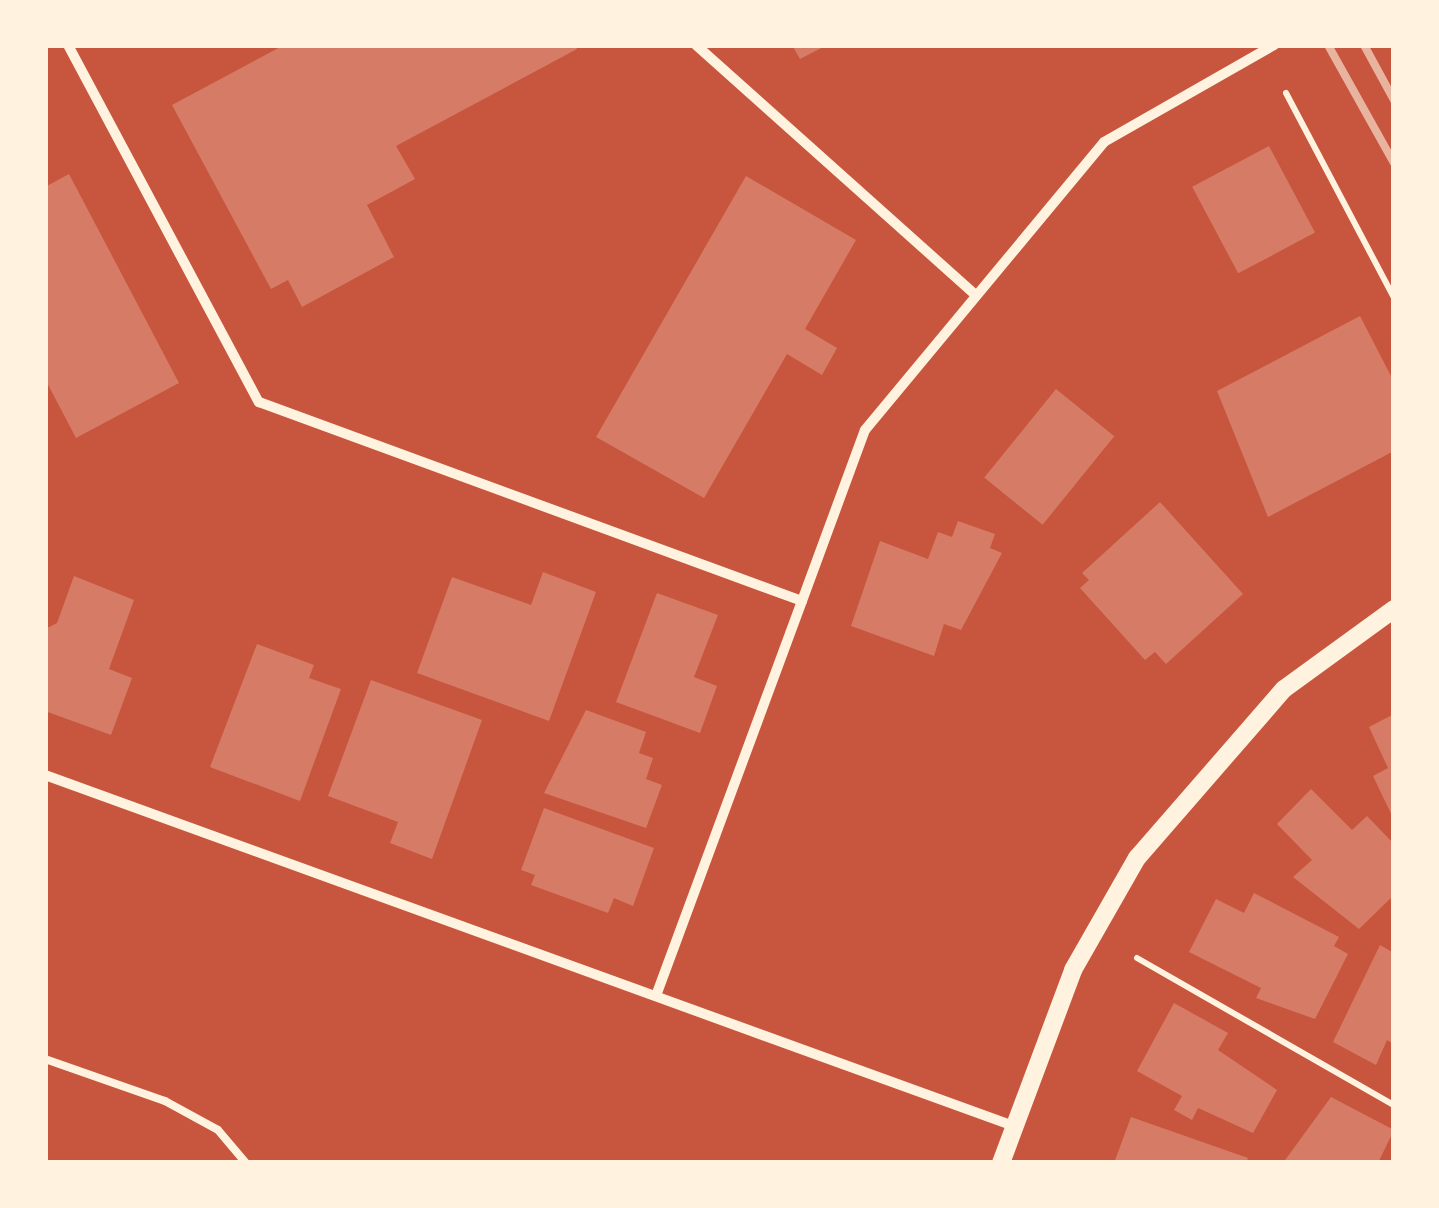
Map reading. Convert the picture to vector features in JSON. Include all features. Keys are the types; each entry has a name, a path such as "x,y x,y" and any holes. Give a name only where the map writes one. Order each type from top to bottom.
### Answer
{"street":[{"path":"68,45 259,402 802,600"},
{"path":"696,45 976,294"},
{"path":"1246,45 1252,56"},
{"path":"656,995 866,430 1104,142 1274,45"},
{"path":"1001,1163 1011,1124 1072,970 1137,858 1284,689 1394,609"},
{"path":"45,775 1011,1124"}],"lane":[{"path":"45,1059 165,1101 218,1130 246,1163"}],"path":[{"path":"1252,56 1278,78 1394,298"},
{"path":"1137,958 1394,1105"}],"building":[{"path":"284,45 575,45 577,49 396,146 415,179 367,205 394,257 302,307 288,280 271,289 172,105"},
{"path":"792,45 827,45 800,59"},
{"path":"1269,146 1315,233 1238,273 1192,187"},
{"path":"69,174 179,383 76,438 45,379 45,187"},
{"path":"746,176 856,240 805,329 837,348 822,375 787,354 704,498 596,437"},
{"path":"1360,316 1394,382 1394,451 1268,517 1217,391"},
{"path":"1056,389 1114,436 1043,525 984,478"},
{"path":"1160,502 1243,594 1166,664 1155,652 1145,660 1080,588 1089,580 1082,573"},
{"path":"958,521 995,534 990,548 1002,553 961,630 944,624 934,656 851,626 880,541 928,559 938,532 952,537"},
{"path":"543,572 596,592 549,721 417,673 452,577 531,605"},
{"path":"74,576 134,600 109,669 132,678 111,735 45,711 45,629 57,623"},
{"path":"657,593 718,615 694,677 717,686 700,733 616,702"},
{"path":"257,644 314,665 309,678 341,689 300,801 210,767"},
{"path":"371,680 482,720 432,859 390,843 398,822 328,796"},
{"path":"586,710 646,732 639,753 653,758 646,779 662,785 646,828 544,793"},
{"path":"1394,714 1394,820 1373,776 1388,768 1369,727"},
{"path":"1311,789 1352,830 1367,816 1394,844 1394,895 1359,929 1293,877 1312,860 1277,824"},
{"path":"544,808 654,848 633,906 614,898 608,913 531,885 535,875 521,870"},
{"path":"1254,893 1339,937 1334,946 1348,954 1315,1019 1256,998 1261,988 1189,952 1216,899 1244,913"},
{"path":"1380,945 1394,953 1394,1044 1387,1040 1376,1065 1333,1042"},
{"path":"1174,1003 1228,1033 1218,1050 1277,1090 1253,1133 1198,1108 1192,1120 1174,1110 1182,1096 1137,1071"},
{"path":"1331,1097 1394,1130 1378,1163 1283,1163"},
{"path":"1131,1117 1248,1158 1246,1163 1114,1163"}],"railway":[{"path":"1328,45 1394,163"},
{"path":"1364,45 1394,100"}]}
